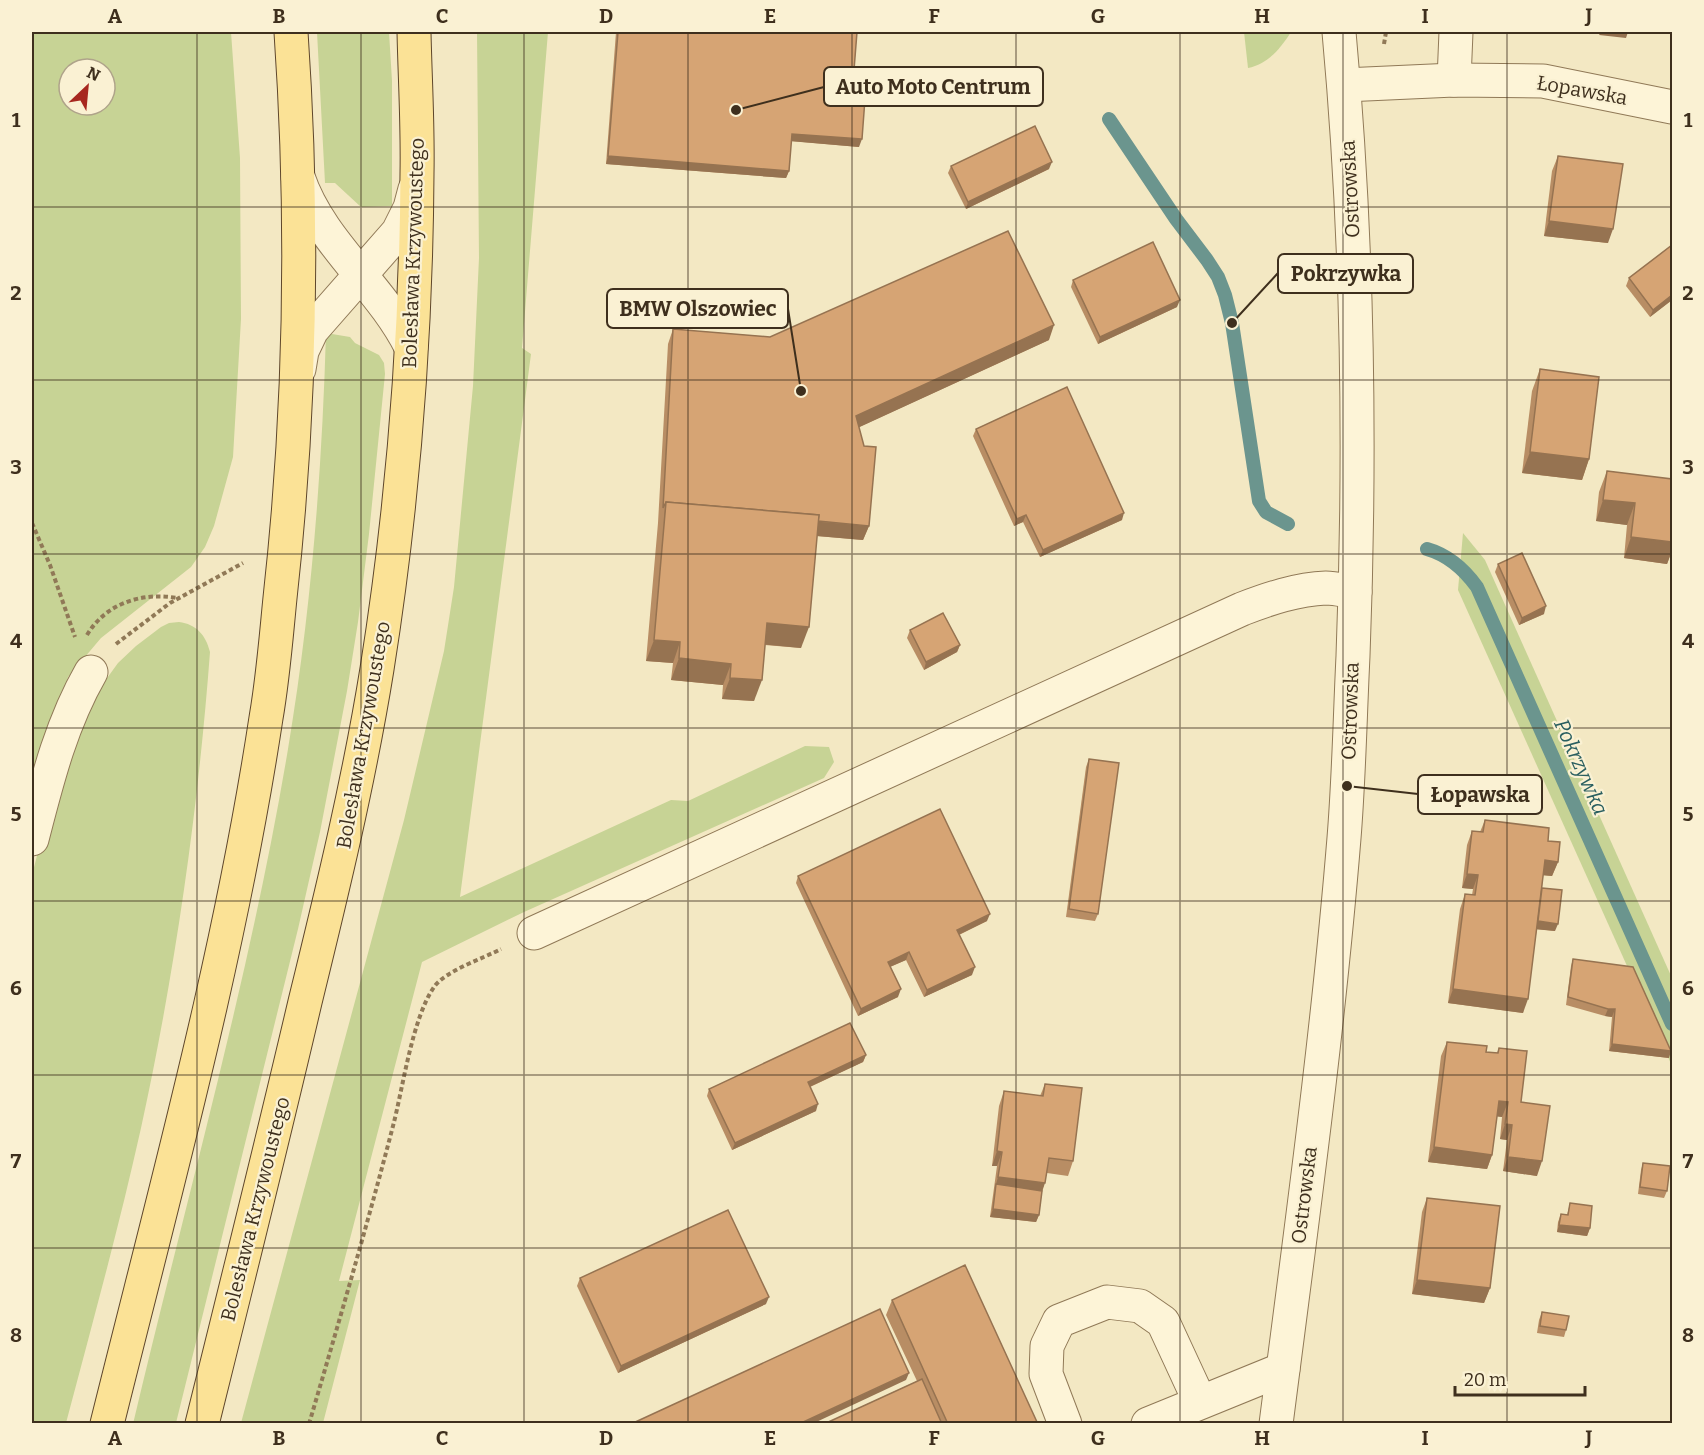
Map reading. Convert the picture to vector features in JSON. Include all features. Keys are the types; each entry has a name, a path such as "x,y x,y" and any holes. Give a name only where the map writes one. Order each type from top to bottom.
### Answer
{"main road":[{"name":"Bolesława Krzywoustego","path":"202,1424 329,906 364,745 376,671 398,515 411,347 417,172 414,32"},
{"path":"107,1424 180,1132 242,853 267,713 287,538 298,381 298,177 290,37"}],"street":[{"name":"Ostrowska","path":"1276,1424 1334,951 1347,786 1358,460 1353,220 1339,32"},
{"path":"1454,80 1456,32"},
{"name":"Łopawska","path":"1344,85 1454,80 1543,81 1672,107"},
{"path":"298,381 306,339 398,232 406,219 414,194 417,172"},
{"path":"298,177 317,218 396,321 411,347"},
{"path":"534,933 1242,609 1270,598 1327,588 1355,592"},
{"path":"32,839 50,768 79,694 85,660"},
{"path":"1065,1424 1046,1374 1047,1346 1059,1321 1107,1302 1140,1306 1163,1322 1200,1402"},
{"path":"1148,1424 1283,1369"}],"path":[{"path":"32,523 85,660"},
{"path":"85,660 107,652 125,635 179,599 287,538"},
{"path":"85,660 89,631 101,618 123,603 148,596 179,599"},
{"path":"309,1424 338,1329 419,1021 426,1002 434,987 443,978 534,933"}],"green space":[{"path":"32,32 231,32 240,158 241,319 233,457 214,526 205,547 191,567 101,638 68,677 32,809"},
{"path":"317,32 389,32 392,81 392,206 361,207 335,183 325,183"},
{"path":"477,32 548,32 522,348 531,354 460,897 671,800 688,801 805,746 829,747 834,762 824,778 524,912 422,962 339,1281 360,1280 323,1423 241,1423 404,820 444,651 454,587 473,386 479,258"},
{"path":"1244,32 1291,32 1273,54 1262,63 1248,68"},
{"path":"326,333 350,337 355,343 379,355 384,363 385,374 369,534 347,691 320,832 298,929 176,1423 133,1424 216,1088 273,834 296,697 309,594 322,437"},
{"path":"1463,533 1485,560 1672,978 1672,1066 1458,590"},
{"path":"179,622 199,631 206,640 210,652 192,832 175,951 133,1165 66,1423 32,1424 32,875 47,817 89,703 118,663 136,646 161,627"}],"building":[{"path":"618,32 857,32 854,70 867,72 862,139 792,134 789,171 608,156"},
{"path":"1035,126 1052,162 968,202 951,166"},
{"path":"1558,156 1623,164 1613,229 1549,221"},
{"path":"1008,231 1054,325 856,416 864,446 876,447 869,526 818,521 819,515 666,502 663,508 673,329 770,337"},
{"path":"1153,242 1180,300 1100,337 1073,280"},
{"path":"1672,245 1672,295 1653,310 1629,278"},
{"path":"1540,369 1599,377 1589,459 1530,452"},
{"path":"1067,387 1124,513 1043,550 1026,515 1017,519 976,429"},
{"path":"1607,471 1672,479 1672,542 1631,537 1635,503 1603,500"},
{"path":"666,502 819,515 809,627 767,623 762,680 730,678 731,664 679,658 680,642 654,640"},
{"path":"1522,553 1546,606 1522,618 1498,564"},
{"path":"943,613 960,645 926,662 910,630"},
{"path":"1089,759 1119,763 1098,914 1069,909"},
{"path":"940,809 990,914 957,930 975,967 927,990 909,952 888,962 901,989 861,1009 798,876"},
{"path":"1485,820 1549,828 1548,841 1560,842 1558,862 1545,860 1528,999 1453,989 1465,894 1475,895 1478,875 1467,874 1472,831 1483,832"},
{"path":"1542,888 1562,890 1558,924 1538,921"},
{"path":"1573,959 1633,967 1671,1051 1612,1044 1615,1009 1568,997"},
{"path":"850,1023 866,1055 808,1082 818,1104 735,1143 709,1089"},
{"path":"1447,1042 1487,1046 1486,1052 1498,1053 1499,1048 1527,1051 1521,1102 1550,1106 1542,1161 1508,1157 1512,1125 1505,1124 1508,1102 1499,1101 1492,1155 1434,1147"},
{"path":"1045,1084 1082,1088 1073,1161 1049,1158 1045,1183 998,1177 1002,1152 997,1151 1004,1091 1043,1096"},
{"path":"1643,1163 1670,1166 1667,1191 1640,1187"},
{"path":"996,1184 1042,1191 1039,1215 993,1209"},
{"path":"1427,1198 1500,1206 1490,1288 1417,1280"},
{"path":"1570,1203 1592,1206 1590,1228 1559,1225 1561,1214 1568,1215"},
{"path":"728,1210 769,1297 621,1366 580,1278"},
{"path":"965,1265 1037,1422 1034,1424 948,1424 892,1300"},
{"path":"880,1309 909,1373 799,1424 631,1424"},
{"path":"1542,1312 1569,1316 1566,1330 1540,1326"},
{"path":"922,1379 942,1424 824,1424"}],"waterway":[{"name":"Pokrzywka","path":"1109,119 1218,277 1232,323 1259,501 1266,512 1288,524"},
{"name":"Pokrzywka","path":"1427,549 1455,564 1477,587 1672,1024"}],"place":[{"name":"Auto Moto Centrum","path":"736,110"},
{"name":"Pokrzywka","path":"1232,323"},
{"name":"BMW Olszowiec","path":"801,391"},
{"name":"Łopawska","path":"1347,786"}]}
